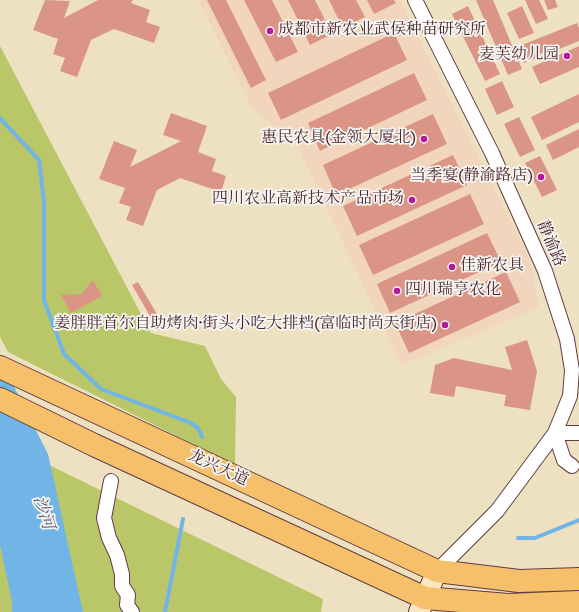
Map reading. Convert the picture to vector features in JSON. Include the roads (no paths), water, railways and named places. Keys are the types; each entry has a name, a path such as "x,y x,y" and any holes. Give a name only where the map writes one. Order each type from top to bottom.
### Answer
{"main road":[{"name":"龙兴大道","path":"0,367 437,571 519,581 579,579"},
{"name":"龙兴大道","path":"0,399 422,605 508,605 579,602"}],"street":[{"name":"静渝路","path":"415,0 492,153 545,271 566,338 572,370 570,396 556,434 497,511 437,571"},
{"path":"572,466 564,460 556,434 579,433"},
{"path":"111,481 104,518 109,538 117,555 122,574 122,586 128,595 127,605 132,612"},
{"path":"422,605 437,571"}],"water":[{"name":"沙河","path":"0,359 48,454 83,612 12,612 12,601 0,545"}],"waterway":[{"path":"0,118 39,160 44,202 44,300 64,354 101,389 191,423 198,428 202,437"},
{"path":"165,612 183,519"},
{"path":"518,538 535,538 579,520"}],"place":[{"name":"成都市新农业武侯种苗研究所","path":"270,31"},
{"name":"麦芙幼儿园","path":"567,56"},
{"name":"惠民农具(金领大厦北)","path":"424,139"},
{"name":"当季宴(静渝路店)","path":"541,177"},
{"name":"四川农业高新技术产品市场","path":"412,200"},
{"name":"佳新农具","path":"452,267"},
{"name":"四川瑞亨农化","path":"397,291"},
{"name":"姜胖胖首尔自助烤肉·街头小吃大排档(富临时尚天街店)","path":"445,325"}]}
